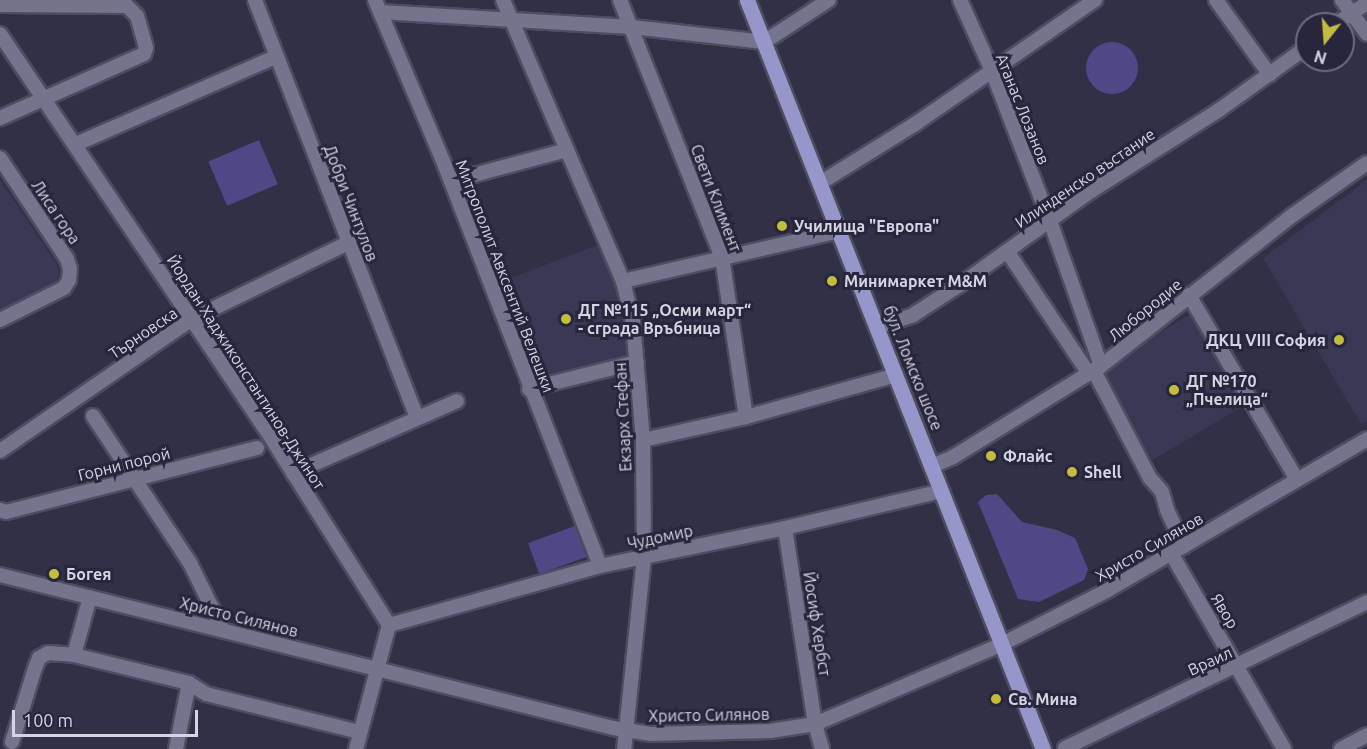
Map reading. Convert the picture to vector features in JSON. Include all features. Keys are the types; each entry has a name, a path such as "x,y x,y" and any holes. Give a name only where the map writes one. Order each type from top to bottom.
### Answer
{"main road":[{"name":"бул. Ломско шосе","path":"747,0 1043,749"}],"street":[{"name":"Добри Чинтулов","path":"255,0 417,417"},
{"name":"Екзарх Стефан","path":"503,0 623,281 633,322 643,440 644,557 624,749"},
{"name":"Свети Климент","path":"620,0 722,257 746,417"},
{"path":"377,6 511,19 632,27 764,42 829,0"},
{"name":"Атанас Лозанов","path":"960,0 992,71 1050,221 1095,370"},
{"path":"820,183 915,124 1095,0"},
{"path":"1216,0 1270,75"},
{"path":"1342,0 1351,12"},
{"path":"1354,12 1367,3"},
{"path":"0,5 127,6 137,16 146,48 145,53 0,118"},
{"name":"Митрополит Авксентий Велешки","path":"377,6 451,181 529,389 600,566"},
{"path":"1355,17 1367,34"},
{"name":"Йордан Хаджиконстантинов-Джинот","path":"0,34 192,319 389,625"},
{"name":"Илинденско въстание","path":"877,327 913,315 1270,75 1295,55"},
{"path":"76,144 277,56"},
{"path":"451,181 567,150"},
{"name":"Лиса гора","path":"0,158 67,259 70,269 69,280 64,288 0,320"},
{"name":"Любородие","path":"932,466 953,457 1095,370 1301,209 1367,163"},
{"path":"623,281 840,231"},
{"name":"Търновска","path":"0,451 192,319 348,243"},
{"path":"1007,251 1095,370 1149,478 1162,492 1167,510 1184,546"},
{"path":"1189,295 1297,480"},
{"path":"529,389 637,362"},
{"path":"643,440 746,417 896,375"},
{"path":"293,473 457,401"},
{"path":"93,416 132,479 190,563 223,630"},
{"name":"Христо Силянов","path":"0,575 574,720 627,731 725,733 770,731 815,724 1000,645 1108,590 1367,439"},
{"name":"Горни порой","path":"0,510 6,512 257,448"},
{"name":"Чудомир","path":"389,625 600,566 785,528 942,491"},
{"name":"Йосиф Хербст","path":"785,528 815,724 822,749"},
{"name":"Явор","path":"1171,553 1284,749"},
{"path":"74,655 90,597"},
{"name":"Враил","path":"1065,748 1367,602"},
{"path":"356,749 389,625"},
{"path":"12,742 39,658 48,653 74,655 189,683 206,694 360,732"},
{"path":"176,749 189,683"},
{"path":"1341,749 1367,735"}],"shaded area":[{"path":"1107,42 1117,42 1131,49 1138,68 1131,87 1117,94 1107,94 1097,90 1090,83 1086,73 1086,63 1090,53 1097,46"},
{"path":"259,140 278,184 227,206 208,161"},
{"path":"0,180 57,264 59,275 55,284 0,311"},
{"name":"ДКЦ VIII София","path":"1367,180 1367,421 1361,424 1263,258"},
{"name":"ДГ №115 „Осми март“ - сграда Връбница","path":"597,245 611,274 621,305 630,358 531,381 496,284"},
{"name":"ДГ №170 „Пчелица“","path":"1192,313 1247,404 1152,461 1098,370"},
{"path":"997,494 1022,522 1057,530 1075,538 1088,569 1084,580 1039,602 1018,599 978,502 986,495"},
{"path":"575,526 586,557 539,574 528,543"}],"place":[{"name":"Училища \"Европа\"","path":"782,226"},
{"name":"Минимаркет М&М","path":"832,281"},
{"name":"ДГ №115 „Осми март“ - сграда Връбница","path":"566,319"},
{"name":"ДКЦ VIII София","path":"1339,340"},
{"name":"ДГ №170 „Пчелица“","path":"1174,390"},
{"name":"Флайс","path":"991,456"},
{"name":"Shell","path":"1072,472"},
{"name":"Богея","path":"54,574"},
{"name":"Св. Мина","path":"996,699"}]}
